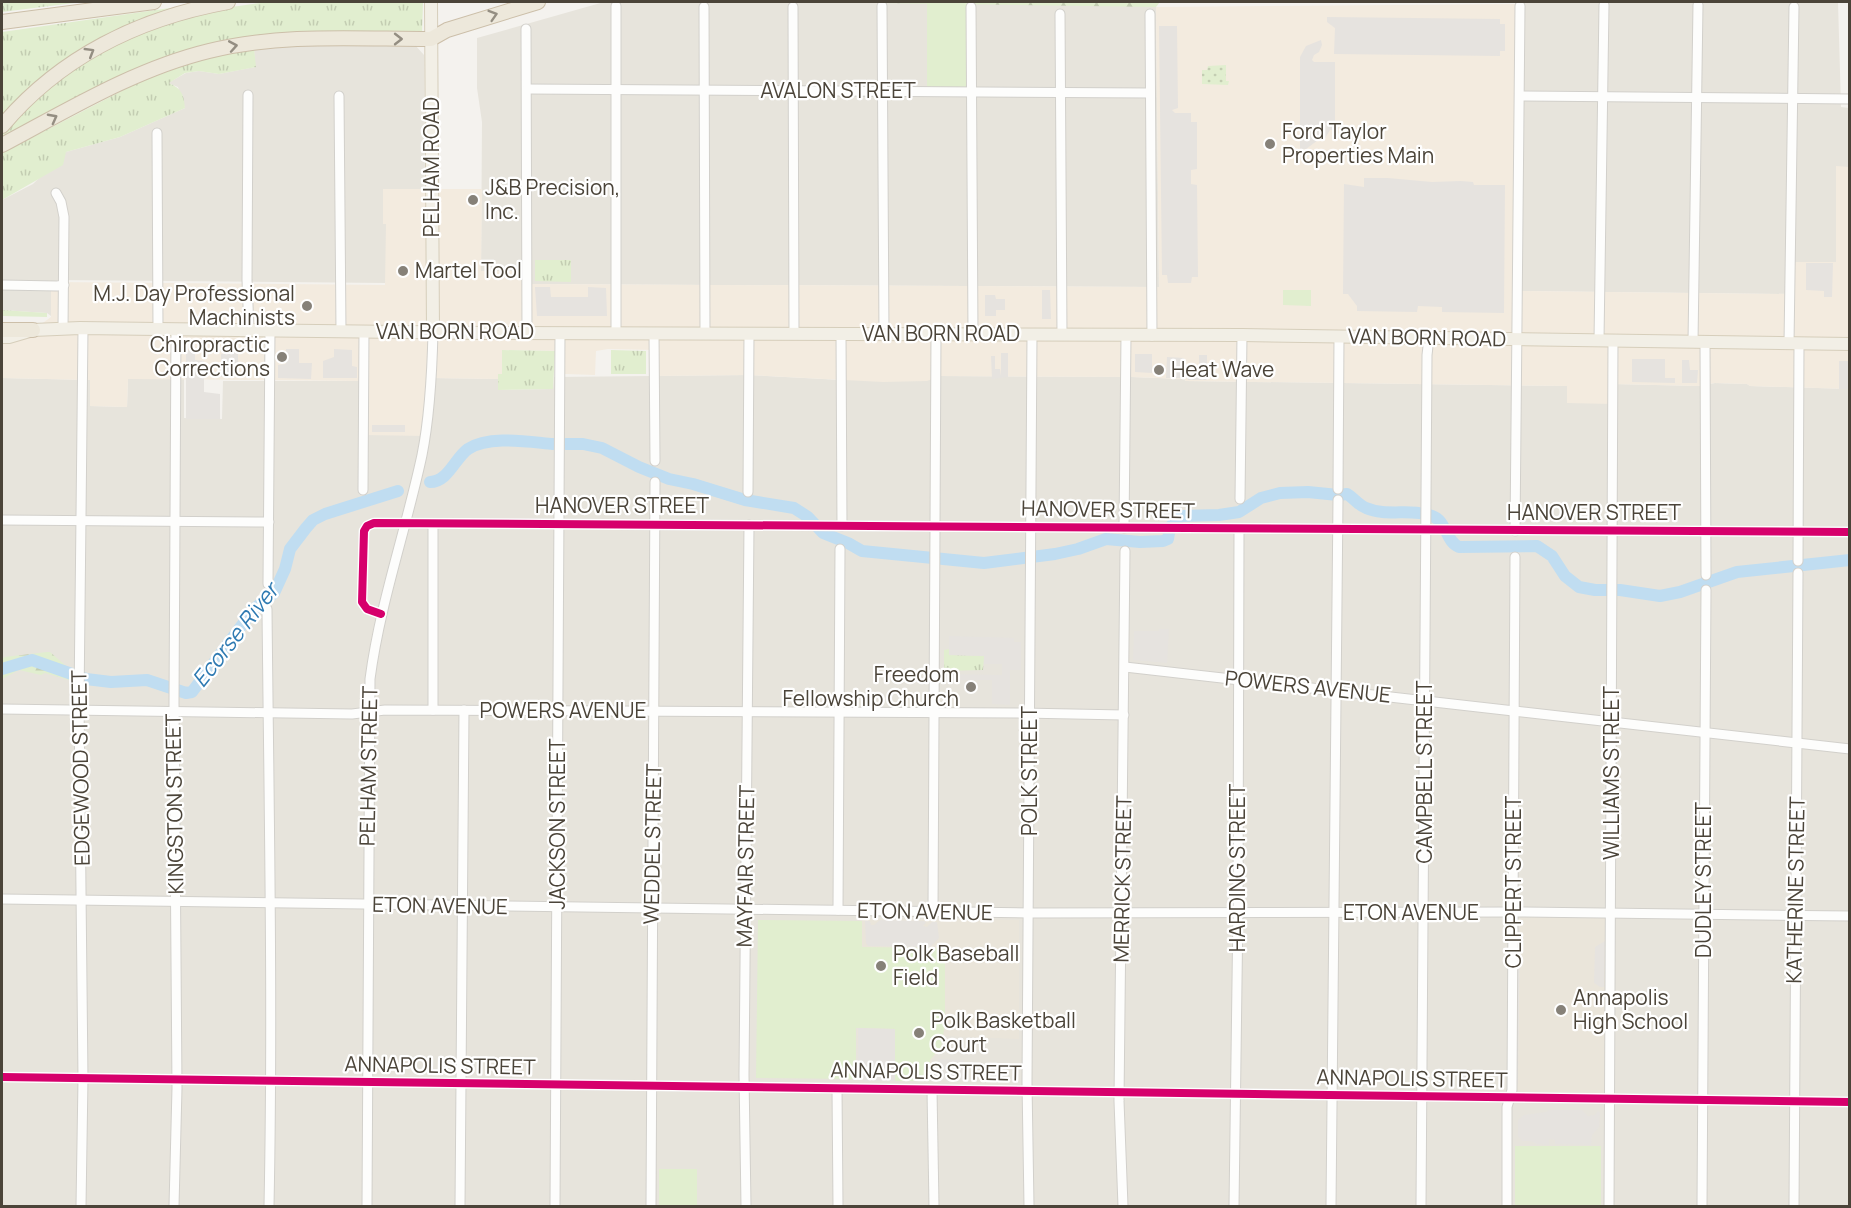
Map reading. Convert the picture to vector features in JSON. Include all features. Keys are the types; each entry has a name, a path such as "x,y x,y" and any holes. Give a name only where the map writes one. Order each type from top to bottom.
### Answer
{"highway":[{"path":"2,22 154,2"},
{"path":"2,126 11,114 58,72 113,38 169,15 228,2"},
{"path":"2,145 133,78 208,51 262,41 431,39 457,27 538,2"},
{"path":"2,323 26,327"},
{"path":"2,330 26,327"}],"main road":[{"name":"PELHAM ROAD","path":"431,2 433,332"},
{"name":"VAN BORN ROAD","path":"2,337 9,337 26,327 63,330 364,332 1242,335 1850,344"}],"street":[{"path":"1599,340 1604,5"},
{"path":"1698,5 1699,342 1706,575"},
{"path":"616,6 616,333"},
{"path":"882,6 884,334"},
{"path":"1515,531 1520,6"},
{"path":"704,7 705,333"},
{"path":"793,7 794,333"},
{"path":"971,7 973,334"},
{"path":"1794,7 1792,99 1798,561"},
{"path":"1060,14 1062,335"},
{"path":"1150,14 1152,336"},
{"path":"526,29 527,333"},
{"name":"AVALON STREET","path":"526,89 1150,93"},
{"path":"248,95 249,330"},
{"path":"339,96 341,331"},
{"path":"1520,96 1850,99"},
{"path":"157,133 158,329"},
{"path":"56,193 61,202 64,217 63,330"},
{"path":"2,285 64,285"},
{"name":"EDGEWOOD STREET","path":"81,1206 83,1078 80,669 83,329"},
{"name":"KINGSTON STREET","path":"174,1206 177,1080 174,711 176,330"},
{"path":"268,584 270,331"},
{"path":"363,490 364,332"},
{"name":"PELHAM STREET","path":"367,1206 368,712 370,679 381,614 427,425 433,332"},
{"name":"JACKSON STREET","path":"555,1206 560,333"},
{"path":"654,333 655,461"},
{"path":"748,492 749,333"},
{"path":"841,334 842,526"},
{"path":"933,911 936,713 936,334"},
{"name":"POLK STREET","path":"1029,1206 1027,1091 1032,335"},
{"path":"1240,499 1242,335"},
{"path":"1124,528 1126,336"},
{"path":"1338,489 1339,337"},
{"name":"CAMPBELL STREET","path":"1421,1206 1427,355 1429,338"},
{"name":"WILLIAMS STREET","path":"1609,1206 1613,340"},
{"name":"WEDDEL STREET","path":"651,1206 654,482"},
{"path":"1331,1206 1338,500"},
{"path":"2,520 269,522"},
{"name":"HANOVER STREET","path":"381,614 367,609 362,602 364,531 367,526 374,523 1031,526 1239,530 1338,530 1427,525 1440,530 1850,532"},
{"path":"433,524 433,710"},
{"name":"MAYFAIR STREET","path":"746,1206 745,910 749,525"},
{"name":"HARDING STREET","path":"1234,1206 1240,679 1239,530"},
{"path":"838,910 840,549"},
{"name":"MERRICK STREET","path":"1123,1206 1119,1093 1125,551"},
{"name":"CLIPPERT STREET","path":"1507,1206 1507,1107 1512,1090 1515,557"},
{"name":"KATHERINE STREET","path":"1794,1206 1798,573"},
{"name":"DUDLEY STREET","path":"1702,1206 1706,590"},
{"path":"267,609 272,980 269,1206"},
{"name":"POWERS AVENUE","path":"1125,667 1850,749"},
{"name":"POWERS AVENUE","path":"2,709 352,714 464,710 1124,715"},
{"path":"460,1206 464,710"},
{"name":"ETON AVENUE","path":"2,898 1029,914 1514,912 1850,916"},
{"name":"ANNAPOLIS STREET","path":"2,1077 1850,1102"},
{"path":"837,1089 838,1206"},
{"path":"932,1090 934,1206"}],"shaded area":[{"path":"604,2 1153,2 1156,7 1159,287 527,284 527,271 481,271 482,122 477,88 477,38"},
{"path":"1524,2 1838,2 1841,107 1849,108 1850,167 1836,167 1836,262 1790,262 1790,294 1519,291"},
{"path":"1524,4 1519,291 1790,294 1790,262 1836,262 1836,166 1849,167 1849,389 1715,383 1698,386 1613,384 1613,404 1567,403 1567,386 1186,381 1133,377 940,376 927,381 883,382 749,375 654,376 654,350 608,349 596,351 595,375 565,374 565,351 503,350 502,374 498,374 498,379 432,378 425,436 363,435 363,381 128,379 127,407 90,406 90,380 2,378 2,338 33,330 51,317 51,282 385,285 386,224 383,224 383,189 482,189 481,271 527,271 527,284 1159,287 1156,7"},
{"path":"1327,17 1500,19 1500,24 1505,24 1505,51 1500,51 1500,56 1334,54 1335,28 1327,22"},
{"path":"1159,26 1177,26 1178,108 1172,110 1175,113 1191,113 1191,122 1197,122 1197,169 1191,170 1191,184 1197,185 1198,277 1192,277 1191,283 1168,283 1167,275 1162,275"},
{"path":"1321,40 1322,45 1319,52 1312,60 1314,62 1335,62 1335,130 1330,130 1324,140 1318,140 1306,149 1300,149 1300,57 1306,46"},
{"path":"301,43 339,46 415,45 424,55 425,189 383,189 384,224 386,224 386,283 57,280 56,283 51,283 51,316 47,313 2,310 2,200 33,184 66,152 120,137 185,108 178,87 168,83 186,73 199,71 219,74 255,67 254,48"},
{"path":"1364,178 1432,182 1461,181 1473,182 1474,185 1505,185 1504,313 1442,312 1442,307 1418,306 1417,312 1357,311 1357,306 1348,294 1343,294 1344,184 1364,187"},
{"path":"1806,263 1833,263 1832,297 1824,297 1824,291 1806,290"},
{"path":"535,287 550,287 551,297 588,297 588,287 606,288 607,316 537,316"},
{"path":"1042,290 1050,290 1051,319 1042,319"},
{"path":"985,295 995,295 996,299 1005,299 1005,310 996,310 996,316 985,316"},
{"path":"286,349 299,349 299,363 312,363 311,379 278,378 278,365 286,364"},
{"path":"334,349 352,350 352,366 357,367 357,378 323,378 323,361 334,357"},
{"path":"186,350 195,350 195,360 204,361 204,392 220,394 220,419 186,419"},
{"path":"230,350 238,350 238,377 221,377 221,354 230,354"},
{"path":"1001,353 1008,353 1008,377 992,379 991,356 995,356 995,369 1000,369 1001,376"},
{"path":"1135,354 1152,354 1152,373 1135,372"},
{"path":"1199,355 1207,355 1207,370 1213,371 1213,376 1207,377 1207,380 1188,380 1188,376 1199,376"},
{"path":"1167,357 1184,358 1184,378 1166,378"},
{"path":"1632,359 1665,359 1665,378 1675,378 1675,383 1632,382"},
{"path":"1682,360 1689,360 1690,370 1698,370 1697,383 1682,383"},
{"path":"1839,361 1849,361 1849,389 1839,389"},
{"path":"749,375 841,380 940,376 1131,377 1186,381 1567,386 1568,403 1613,384 1698,386 1715,383 1849,389 1849,1206 2,1206 2,378 90,380 90,406 127,407 128,379 184,379 184,418 222,419 223,381 498,379 499,390 553,389 554,377"},
{"path":"372,425 405,425 405,432 372,432"},
{"path":"1159,629 1169,629 1167,663 1133,660 1134,631 1159,631"},
{"path":"949,636 1014,638 1014,642 1021,642 1021,670 1010,670 1010,705 992,704 992,680 944,680 944,674 1002,675 1002,664 984,664 984,656 949,655"},
{"name":"Annapolis High School","path":"1522,917 1604,917 1607,920 1606,1091 1601,1095 1519,1094 1515,1090 1517,919"},
{"path":"862,919 1019,920 1019,1039 946,1036 942,1048 932,1060 932,1080 859,1080 857,1027"},
{"path":"880,920 924,921 926,922 923,926 927,927 932,922 937,922 939,938 930,947 868,946 865,921 870,921 871,925 874,925"},
{"path":"1517,921 1520,927 1518,1082 1516,1088"},
{"path":"1605,941 1604,987 1600,987 1594,983 1595,947"},
{"path":"858,1028 895,1029 895,1081 864,1081 858,1062"},
{"path":"938,1059 964,1060 963,1080 932,1079 932,1069 938,1069"},
{"path":"1549,1110 1582,1110 1588,1116 1595,1115 1598,1111 1600,1113 1599,1127 1592,1135 1591,1145 1555,1144 1555,1140 1549,1139 1549,1145 1522,1141 1518,1136 1518,1120 1524,1115"}],"green space":[{"path":"2,2 82,2 2,12"},
{"path":"267,2 423,2 422,34 211,45 2,139 2,32 170,8 29,89 5,113 39,96 77,65 119,40 204,11"},
{"path":"811,2 1160,2 1156,7"},
{"path":"927,2 967,2 968,87 927,87"},
{"path":"254,48 256,67 219,74 199,71 185,73 169,83 182,93 185,108 120,137 66,152 63,165 2,200 2,153 139,82 210,56"},
{"path":"1226,65 1228,85 1202,84 1202,70 1207,70 1208,66"},
{"path":"535,260 571,260 571,282 535,281"},
{"path":"1283,290 1311,290 1311,306 1283,305"},
{"path":"2,310 47,313 47,317 2,316"},
{"path":"502,350 555,351 553,389 498,390 498,374 502,374"},
{"path":"611,350 646,351 646,374 611,374"},
{"path":"949,649 950,655 984,656 983,670 944,671 944,650"},
{"path":"50,652 73,672 72,681 45,673 41,675 19,670 2,679 2,659 5,657"},
{"path":"758,920 862,921 862,947 945,948 945,1024 941,1047 930,1060 930,1081 895,1081 895,1029 856,1028 856,1079 756,1078"},
{"path":"1515,1146 1601,1146 1601,1206 1515,1206"},
{"path":"659,1169 697,1169 697,1206 659,1206"}],"waterway":[{"name":"Ecorse River","path":"430,482 442,478 463,453 477,445 509,440 553,444"},
{"name":"Ecorse River","path":"566,444 583,444 602,448 669,479 745,500 794,508 808,517 823,533 862,551 984,563 1055,554 1106,539 1140,542 1163,541 1168,539 1170,527 1181,516 1239,512 1261,498 1280,493 1308,492 1347,494 1363,507 1374,511 1432,516 1441,522 1451,540 1459,547 1537,546 1552,556 1565,576 1579,587 1595,590 1620,590 1660,596 1680,592 1737,572 1850,560"},
{"name":"Ecorse River","path":"2,669 32,660 86,679 111,682 147,680 186,693 192,692 254,609 274,593 285,569 290,549 313,520 325,514 398,491"}],"cycle path":[{"path":"381,614 367,609 362,602 364,531 367,526 374,523 1850,532"},
{"path":"2,1077 1850,1102"}],"place":[{"name":"Ford Taylor Properties Main","path":"1270,144"},
{"name":"J&B Precision, Inc.","path":"473,200"},
{"name":"Martel Tool","path":"403,271"},
{"name":"M.J. Day Professional Machinists","path":"307,306"},
{"name":"Chiropractic Corrections","path":"282,357"},
{"name":"Heat Wave","path":"1159,370"},
{"name":"Freedom Fellowship Church","path":"971,687"},
{"name":"Polk Baseball Field","path":"881,966"},
{"name":"Annapolis High School","path":"1561,1010"},
{"name":"Polk Basketball Court","path":"919,1033"}]}
